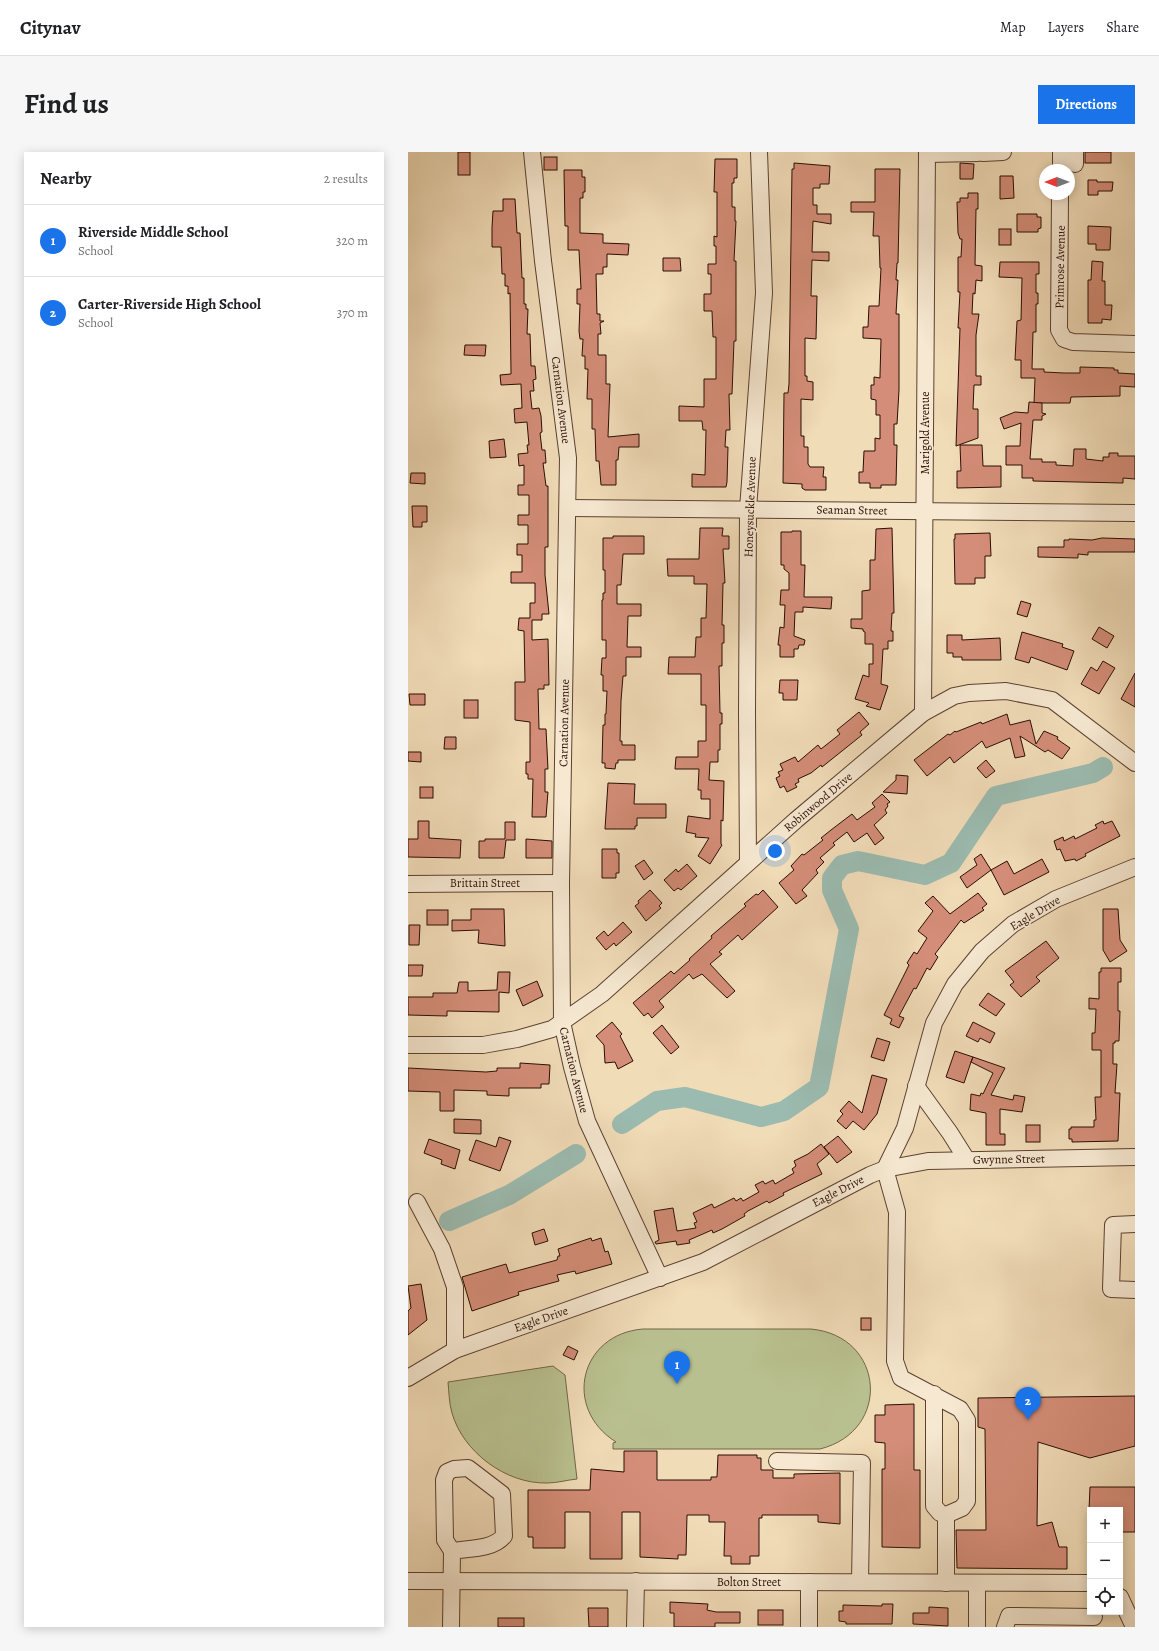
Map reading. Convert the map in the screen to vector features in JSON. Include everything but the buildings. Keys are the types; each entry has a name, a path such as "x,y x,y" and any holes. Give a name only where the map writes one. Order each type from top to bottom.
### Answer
{"street":[{"name":"Carnation Avenue","path":"532,152 543,262 568,458 561,883 562,1022 572,1067 587,1121 660,1278"},
{"name":"Honeysuckle Avenue","path":"748,862 748,509 764,293 760,152"},
{"path":"927,153 1003,152"},
{"path":"1060,164 1061,152"},
{"name":"Marigold Avenue","path":"923,713 927,153"},
{"name":"Primrose Avenue","path":"1060,200 1059,330 1064,340 1073,342 1135,344"},
{"name":"Seaman Street","path":"568,508 1135,513"},
{"name":"Robinwood Drive","path":"408,1045 483,1045 517,1039 552,1029 602,994 748,862 923,713 954,696 969,693 1006,691 1052,700 1135,763"},
{"name":"Eagle Drive","path":"408,1378 455,1350 703,1262 864,1178 885,1169 905,1128 934,1023 955,984 982,951 1012,924 1056,899 1135,867"},
{"name":"Brittain Street","path":"408,884 561,883"},
{"path":"916,1086 950,1132 967,1160"},
{"name":"Gwynne Street","path":"885,1169 928,1161 1135,1157"},
{"path":"885,1169 897,1212 895,1361 901,1378 934,1394 960,1409 967,1420 967,1500 962,1508 946,1515 940,1513 934,1506 934,1394"},
{"path":"417,1202 442,1249 455,1287 455,1350"},
{"path":"1135,1224 1113,1225 1111,1289 1135,1290"},
{"path":"777,1461 862,1463 860,1582"},
{"path":"451,1627 452,1551 445,1540 444,1480 447,1472 454,1469 468,1468 502,1494 504,1536 498,1543 491,1546 452,1551"},
{"path":"946,1515 946,1583"},
{"name":"Bolton Street","path":"408,1580 1087,1583"},
{"path":"635,1627 636,1582"},
{"path":"809,1582 809,1627"},
{"path":"977,1583 977,1627"},
{"path":"1123,1602 1134,1627"},
{"path":"1005,1627 1009,1616 1099,1619"}],"green space":[{"path":"643,1329 811,1329 836,1335 854,1348 865,1365 870,1385 868,1405 859,1424 843,1439 820,1449 613,1449 613,1443 616,1442 599,1428 589,1411 584,1393 586,1375 593,1358 605,1344 622,1334"},
{"path":"553,1366 565,1375 577,1479 547,1483 532,1482 516,1478 502,1472 488,1463 476,1453 466,1441 452,1413 448,1382"}],"waterway":[{"path":"622,1124 657,1101 685,1097 761,1117 784,1111 819,1087 849,929 832,890 832,878 842,865 858,861 925,875 951,863 996,796 1093,773 1103,767"},
{"path":"449,1221 509,1195 576,1154"}],"place":[{"name":"Riverside Middle School","path":"677,1384"},
{"name":"Carter-Riverside High School","path":"1028,1420"}]}
